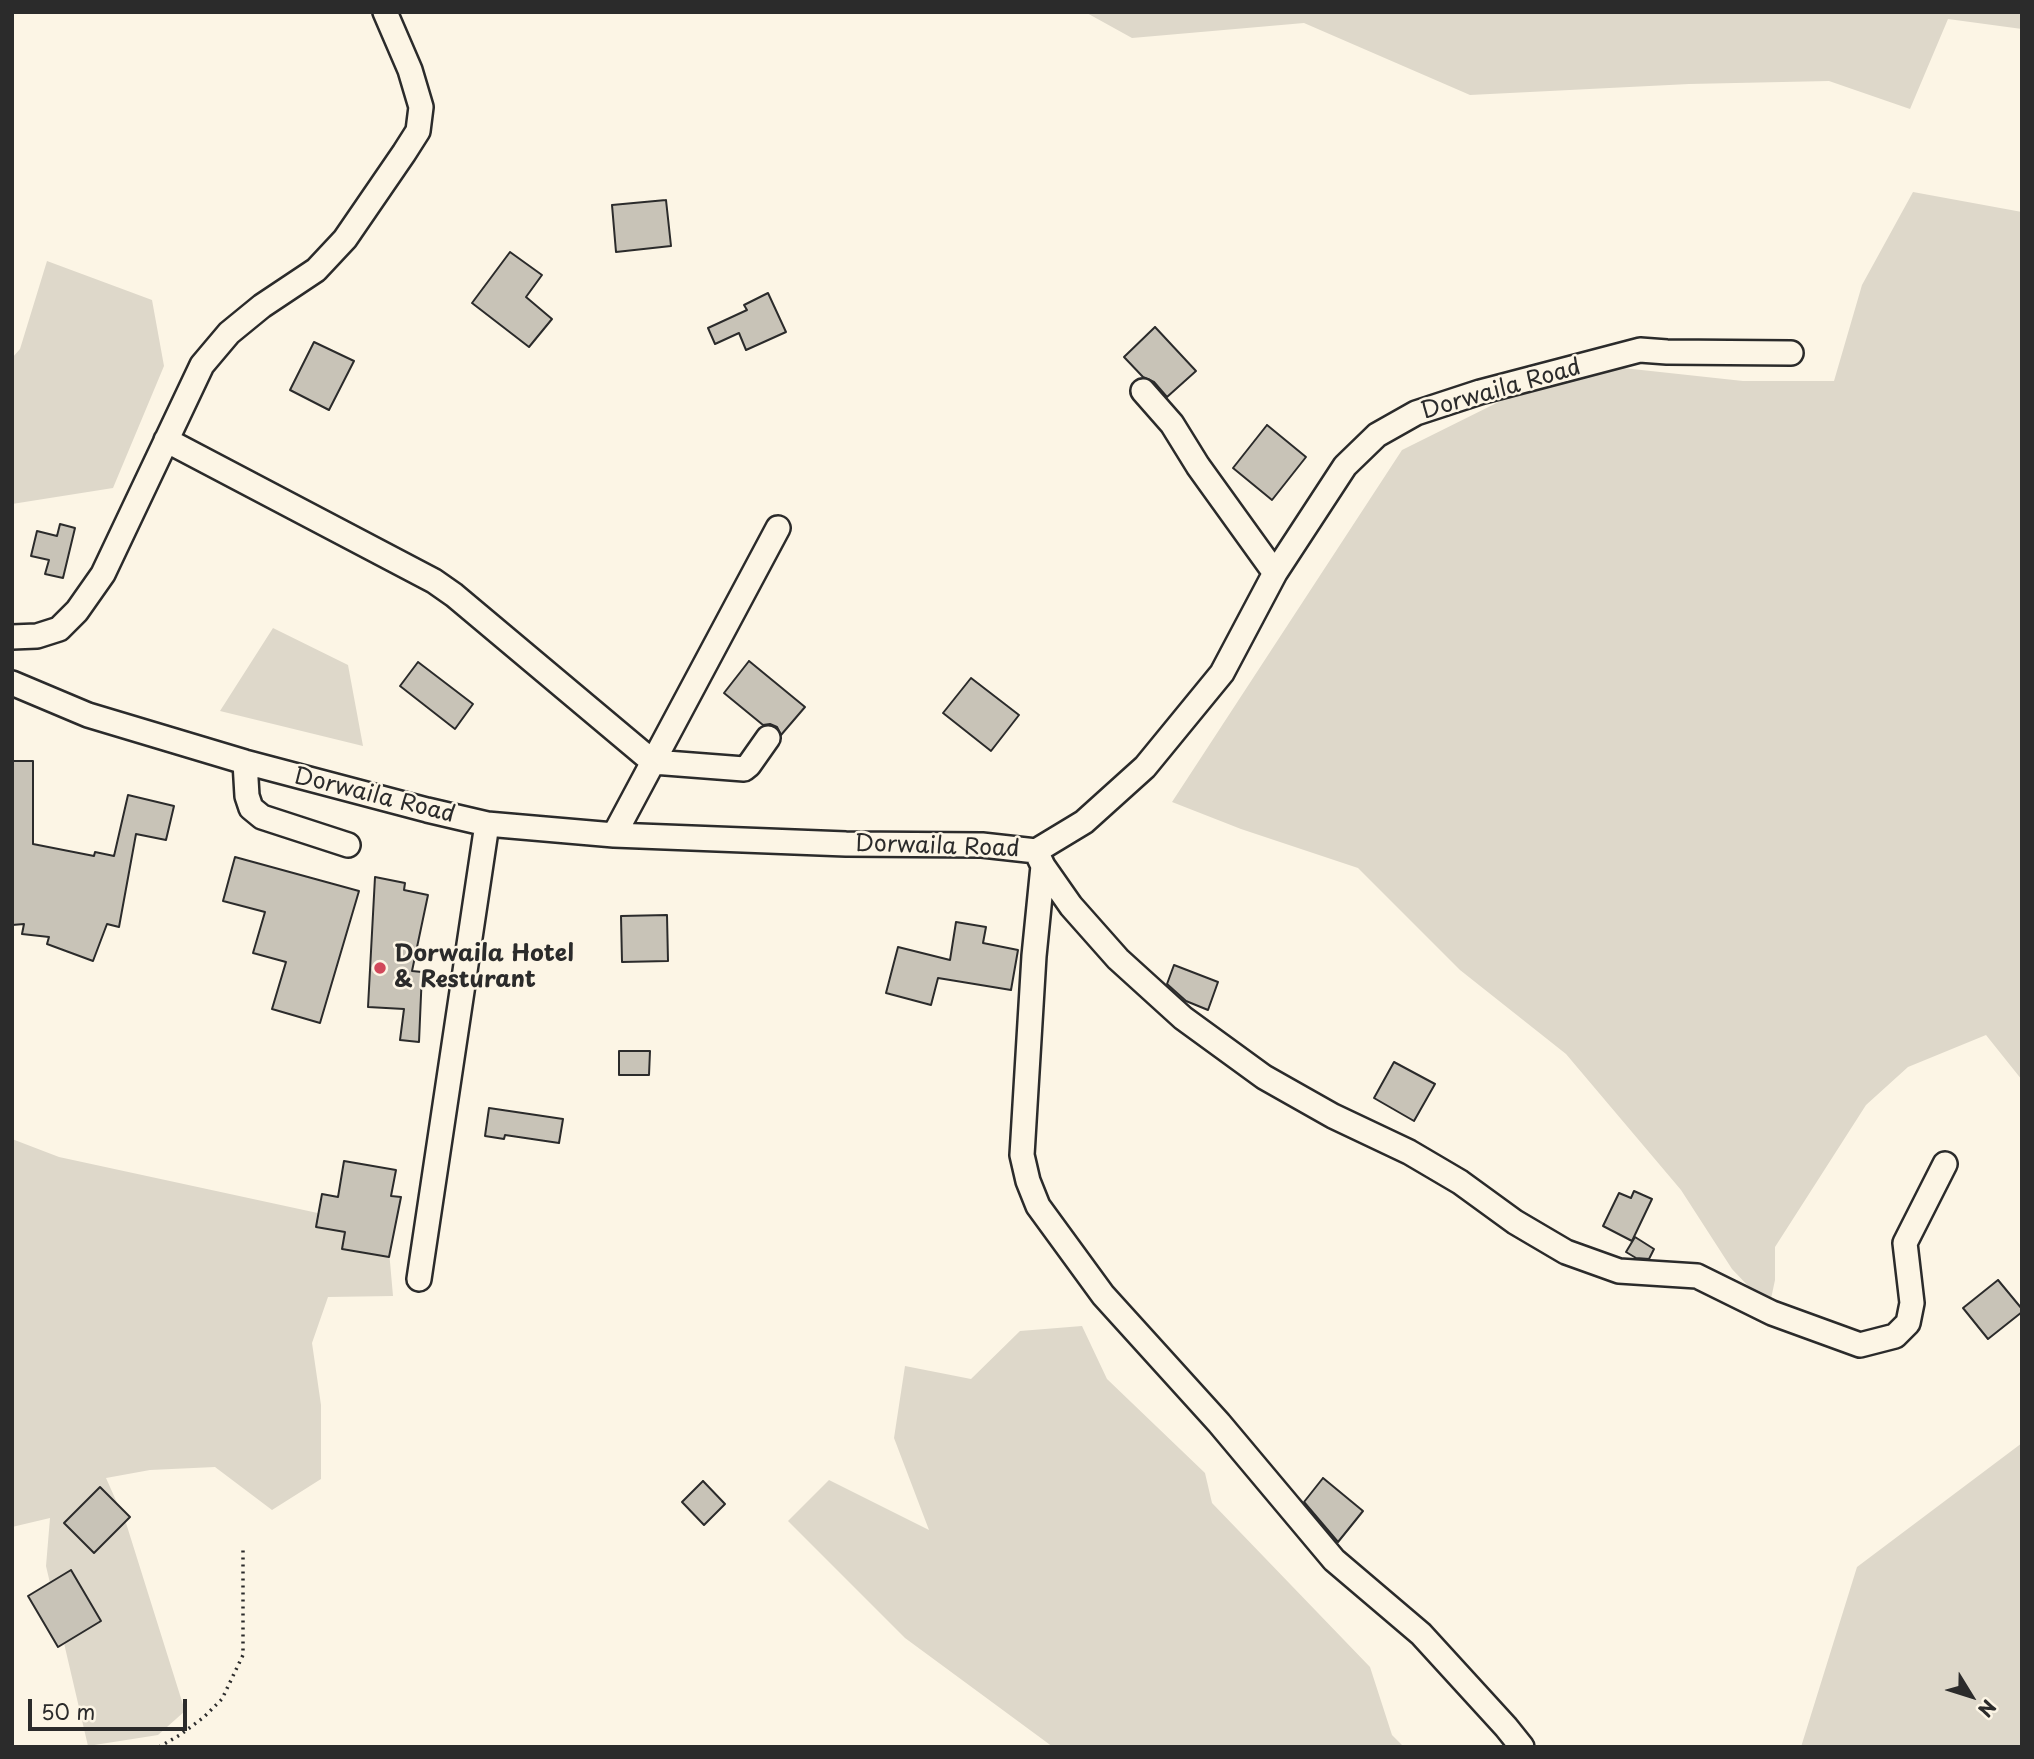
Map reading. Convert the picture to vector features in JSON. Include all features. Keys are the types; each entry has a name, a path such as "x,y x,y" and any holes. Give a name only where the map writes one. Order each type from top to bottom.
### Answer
{"street":[{"path":"12,637 37,636 59,629 77,611 103,573 202,365 229,333 262,306 316,270 345,239 418,131 421,107 410,70 385,12"},
{"name":"Dorwaila Road","path":"12,683 88,715 245,762 487,824 614,835 846,844 982,845 1040,859 1144,766 1222,673 1275,573 1345,466 1377,435 1416,414 1480,392 1640,350 1791,353"},
{"path":"1143,391 1172,425 1275,573"},
{"path":"166,440 434,580 653,762 744,769 768,738"},
{"path":"614,835 778,528"},
{"path":"245,762 247,796 251,808 262,817 348,845"},
{"path":"419,1279 487,824"},
{"path":"1040,859 1071,906 1118,959 1183,1018 1264,1077 1333,1116 1409,1152 1566,1252 1619,1271 1697,1276 1772,1313 1860,1345 1895,1336 1908,1323 1912,1303 1905,1243 1945,1164"},
{"path":"1040,859 1022,1155 1038,1206 1103,1295 1219,1423 1334,1560 1422,1634 1522,1747"}],"path":[{"path":"159,1747 204,1717 222,1699 243,1655 243,1547"}],"shaded area":[{"path":"1085,12 2022,12 2022,29 1948,19 1910,109 1829,81 1689,84 1470,95 1304,23 1132,38"},
{"path":"1913,192 2022,212 2022,1080 1986,1035 1908,1067 1866,1105 1775,1247 1775,1280 1769,1308 1732,1269 1681,1190 1566,1054 1460,970 1358,868 1241,829 1172,802 1402,450 1577,363 1743,381 1834,381 1862,285"},
{"path":"47,261 152,300 164,366 113,488 12,504 12,358 20,349"},
{"path":"273,628 348,665 363,746 220,711"},
{"path":"12,1139 59,1157 387,1228 393,1296 328,1297 312,1343 321,1405 321,1479 272,1510 215,1467 150,1470 106,1478 126,1523 185,1711 158,1735 88,1746 46,1566 50,1518 12,1527"},
{"path":"1082,1326 1107,1379 1205,1473 1212,1503 1370,1667 1392,1735 1404,1747 1053,1747 905,1638 788,1521 829,1480 929,1530 894,1438 905,1366 971,1379 1020,1331"},
{"path":"2022,1443 2022,1747 1801,1747 1857,1567"}],"building":[{"path":"666,200 671,246 616,252 612,205"},
{"path":"510,252 542,275 526,297 552,319 529,347 472,303"},
{"path":"768,293 786,332 746,350 739,333 715,344 708,328 747,310 744,305"},
{"path":"1155,327 1196,371 1167,397 1154,382 1143,377 1124,357"},
{"path":"314,342 354,361 329,410 290,390"},
{"path":"1267,425 1306,457 1272,500 1233,468"},
{"path":"60,524 75,528 63,578 45,574 49,560 31,556 37,531 57,536"},
{"path":"749,661 805,707 781,735 777,727 763,725 724,693"},
{"path":"418,662 473,704 455,729 400,686"},
{"path":"971,678 1019,715 991,751 943,713"},
{"path":"12,761 33,761 33,844 94,856 95,852 114,856 128,795 174,806 166,840 136,834 119,927 107,924 93,961 47,944 49,937 22,934 24,924 12,925"},
{"path":"235,857 359,891 320,1023 272,1009 286,962 253,953 265,912 223,901"},
{"path":"375,877 405,883 404,890 428,895 412,971 422,972 419,1042 400,1040 404,1009 368,1007"},
{"path":"667,915 668,961 622,962 621,916"},
{"path":"956,922 986,927 983,943 1018,950 1011,990 938,978 931,1005 886,993 898,947 950,960"},
{"path":"1174,965 1218,982 1208,1010 1186,1001 1167,984"},
{"path":"619,1051 650,1051 649,1075 619,1075"},
{"path":"1394,1062 1435,1084 1414,1121 1374,1098"},
{"path":"489,1108 563,1119 559,1143 505,1135 504,1139 485,1136"},
{"path":"344,1161 396,1170 391,1196 401,1197 389,1257 342,1249 345,1232 316,1227 322,1194 338,1197"},
{"path":"1634,1191 1652,1199 1632,1241 1603,1226 1619,1193 1631,1198"},
{"path":"1635,1237 1654,1249 1649,1259 1636,1258 1626,1252"},
{"path":"1998,1280 2022,1312 1988,1339 1963,1308"},
{"path":"1323,1478 1363,1511 1338,1542 1304,1502"},
{"path":"703,1481 725,1504 704,1525 682,1502"},
{"path":"100,1487 130,1517 94,1553 64,1523"},
{"path":"71,1570 101,1621 58,1647 28,1596"}],"place":[{"name":"Dorwaila Hotel & Resturant","path":"380,968"}]}
